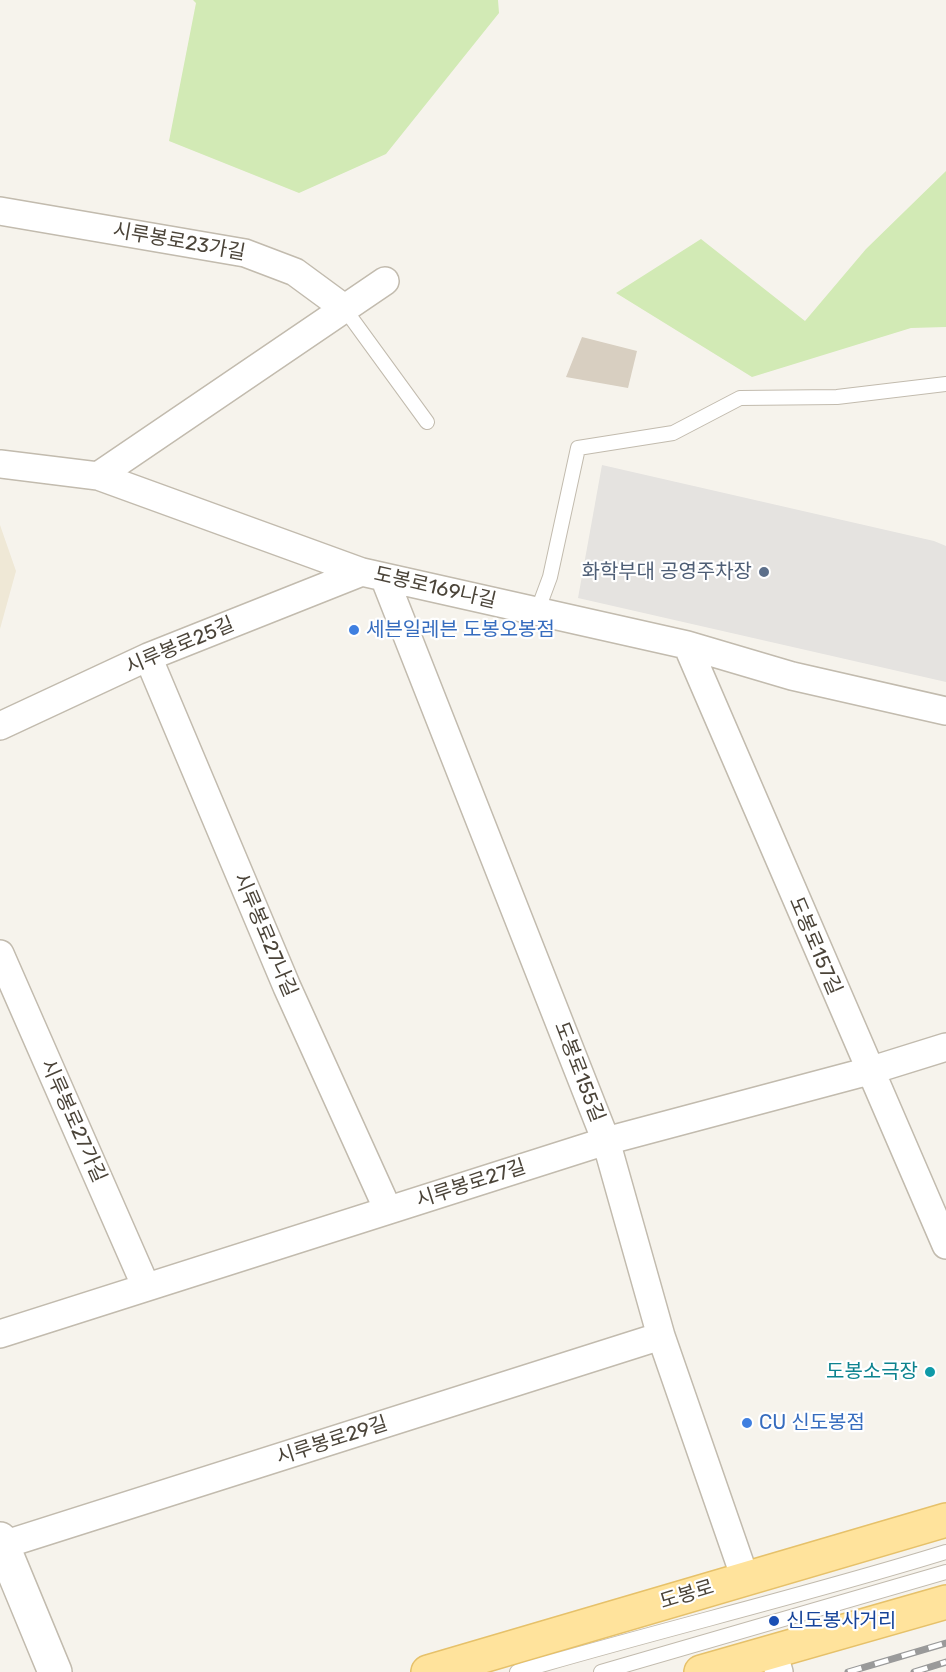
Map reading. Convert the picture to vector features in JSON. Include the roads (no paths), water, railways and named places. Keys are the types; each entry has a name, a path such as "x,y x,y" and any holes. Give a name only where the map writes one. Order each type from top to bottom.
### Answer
{"main road":[{"name":"도봉로","path":"428,1672 946,1520"},
{"path":"701,1672 776,1662 946,1602"}],"street":[{"name":"시루봉로23가길","path":"0,211 245,253 295,272 344,308"},
{"path":"98,476 385,281"},
{"name":"도봉로169나길","path":"0,464 98,476 373,574 687,645 792,676 946,711"},
{"name":"시루봉로25길","path":"0,726 148,657 373,574"},
{"name":"도봉로155길","path":"373,574 606,1141 660,1336 745,1578"},
{"name":"도봉로157길","path":"687,645 946,1245"},
{"name":"시루봉로27나길","path":"148,657 287,987 388,1210"},
{"name":"시루봉로27가길","path":"0,954 146,1287"},
{"name":"시루봉로27길","path":"0,1334 606,1141 869,1071 946,1047"},
{"name":"시루봉로29길","path":"1,1544 660,1336"},
{"path":"1,1544 55,1672"}],"lane":[{"path":"344,308 427,422"},
{"path":"537,612 550,577 578,448 673,433 740,398 837,397 946,384"},
{"path":"516,1672 619,1642 848,1582 946,1552"},
{"path":"601,1672 946,1572"}],"railway":[{"path":"848,1672 946,1643"},
{"path":"914,1672 946,1662"}],"place":[{"name":"화학부대 공영주차장","path":"764,572"},
{"name":"세븐일레븐 도봉오봉점","path":"354,630"},
{"name":"도봉소극장","path":"930,1372"},
{"name":"CU 신도봉점","path":"747,1423"},
{"name":"신도봉사거리","path":"774,1621"}]}
